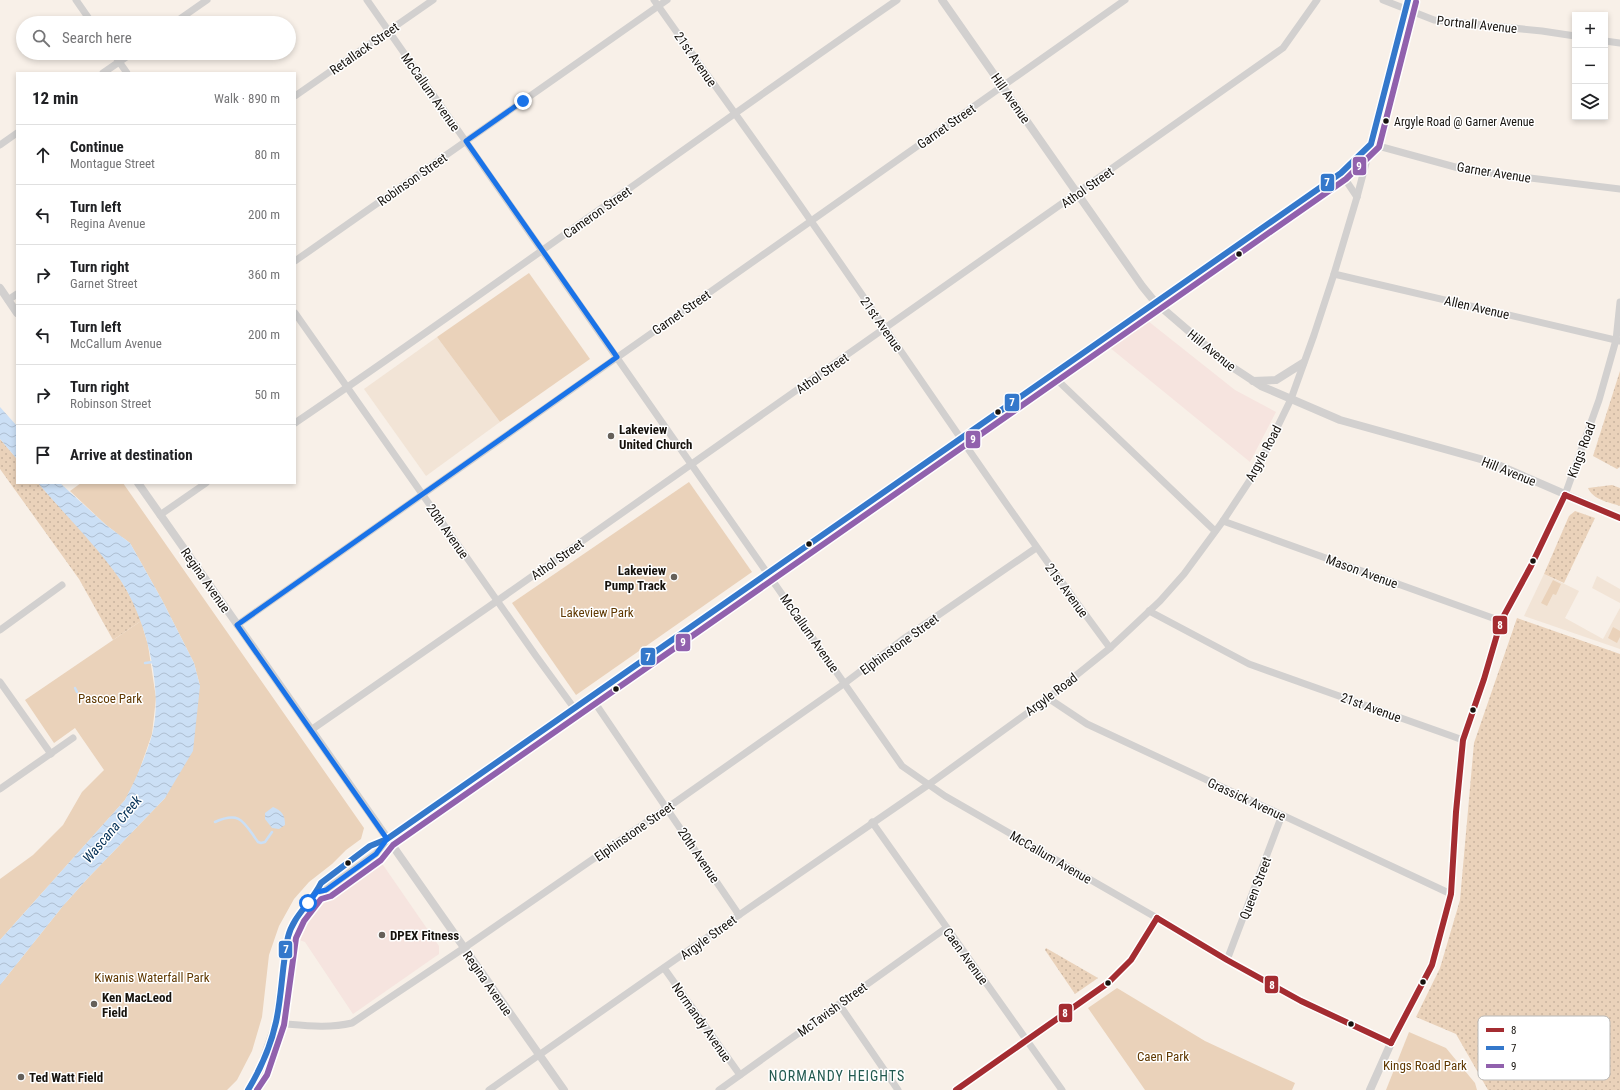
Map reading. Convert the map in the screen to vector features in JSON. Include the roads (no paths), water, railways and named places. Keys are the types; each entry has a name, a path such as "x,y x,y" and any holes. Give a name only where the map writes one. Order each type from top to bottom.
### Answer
{"street":[{"path":"76,0 87,16"},
{"path":"184,16 207,0"},
{"name":"McCallum Avenue","path":"367,0 902,766 928,785 1227,960 1301,1001 1391,1043"},
{"name":"Retallack Street","path":"296,95 433,0"},
{"name":"Robinson Street","path":"296,260 466,141 657,3 667,0"},
{"name":"Cameron Street","path":"296,422 734,113 897,0"},
{"name":"Hill Avenue","path":"942,0 1142,286 1156,302 1226,363 1252,381 1340,420 1491,462 1620,518"},
{"name":"Garnet Street","path":"237,625 1125,0"},
{"name":"Athol Street","path":"311,730 1078,194 1283,48 1317,0"},
{"name":"Portnall Avenue","path":"1383,0 1434,20 1572,36"},
{"name":"Argyle Road","path":"928,785 1048,698 1110,648 1149,611 1184,574 1223,521 1256,471 1291,399 1334,274 1357,197 1408,0"},
{"name":"21st Avenue","path":"657,3 962,438 1036,548 1110,648"},
{"path":"1608,41 1620,43"},
{"path":"104,72 122,60"},
{"path":"119,62 126,72"},
{"path":"0,145 16,134"},
{"path":"248,1090 259,1072 276,1023 288,936 297,917 317,892 321,883 370,846 387,839 1341,173 1371,144"},
{"name":"Garner Avenue","path":"1371,144 1466,170 1620,189"},
{"path":"1341,173 1357,197"},
{"name":"Allen Avenue","path":"1334,274 1618,340"},
{"path":"0,288 16,312"},
{"path":"8,300 16,295"},
{"name":"Kings Road","path":"1370,1090 1391,1043 1432,965 1451,894 1456,812 1463,740 1484,679 1501,621 1531,566 1565,495 1596,410 1618,340 1620,302"},
{"name":"20th Avenue","path":"296,314 574,708"},
{"path":"1252,381 1276,380 1303,363"},
{"path":"1052,375 1215,531"},
{"name":"Regina Avenue","path":"139,484 564,1090"},
{"path":"160,515 205,484"},
{"name":"Mason Avenue","path":"1223,521 1501,621"},
{"name":"Elphinstone Street","path":"276,1023 326,1027 352,1023 667,808 845,683 902,640 1036,548"},
{"path":"0,630 62,585"},
{"name":"21st Avenue","path":"1149,611 1250,664 1463,740"},
{"path":"0,682 51,754"},
{"name":"20th Avenue","path":"591,697 739,915"},
{"name":"Grassick Avenue","path":"1048,698 1087,724 1451,894"},
{"path":"0,789 74,738"},
{"name":"Argyle Street","path":"489,1090 872,822 928,785"},
{"name":"Queen Street","path":"1227,960 1282,815"},
{"name":"Caen Avenue","path":"872,822 1062,1090"},
{"path":"956,1090 1108,983 1131,960 1156,918"},
{"name":"McTavish Street","path":"724,1089 740,1075 946,928"},
{"name":"Normandy Avenue","path":"664,968 740,1075"},
{"path":"838,1004 898,1090"}],"water":[{"path":"0,407 16,425 16,458 0,439"},
{"name":"Wascana Creek","path":"39,484 61,484 106,525 130,543 162,600 194,663 200,686 193,751 165,798 62,907 0,985 0,940 125,800 137,776 152,735 156,697 154,675 144,633 129,594 119,578 90,541"},
{"path":"273,807 279,810 284,816 285,825 279,829 272,828 265,819 265,813"}],"waterway":[{"path":"145,663 153,662"},
{"path":"75,688 77,692"},
{"path":"215,822 231,817 241,820 258,842 261,843 265,842 272,832"}],"place":[{"name":"Argyle Road @ Garner Avenue","path":"1386,121"},
{"name":"Lakeview United Church","path":"611,436"},
{"name":"Lakeview Pump Track","path":"674,577"},
{"name":"DPEX Fitness","path":"382,935"},
{"name":"Ken MacLeod Field","path":"94,1004"},
{"name":"Ted Watt Field","path":"21,1077"}],"district":[{"name":"NORMANDY HEIGHTS","path":"837,1076"}],"park label":[{"name":"Lakeview Park","path":"597,612"},
{"name":"Pascoe Park","path":"110,698"},
{"name":"Kiwanis Waterfall Park","path":"152,977"},
{"name":"Caen Park","path":"1163,1056"},
{"name":"Kings Road Park","path":"1425,1065"}]}
